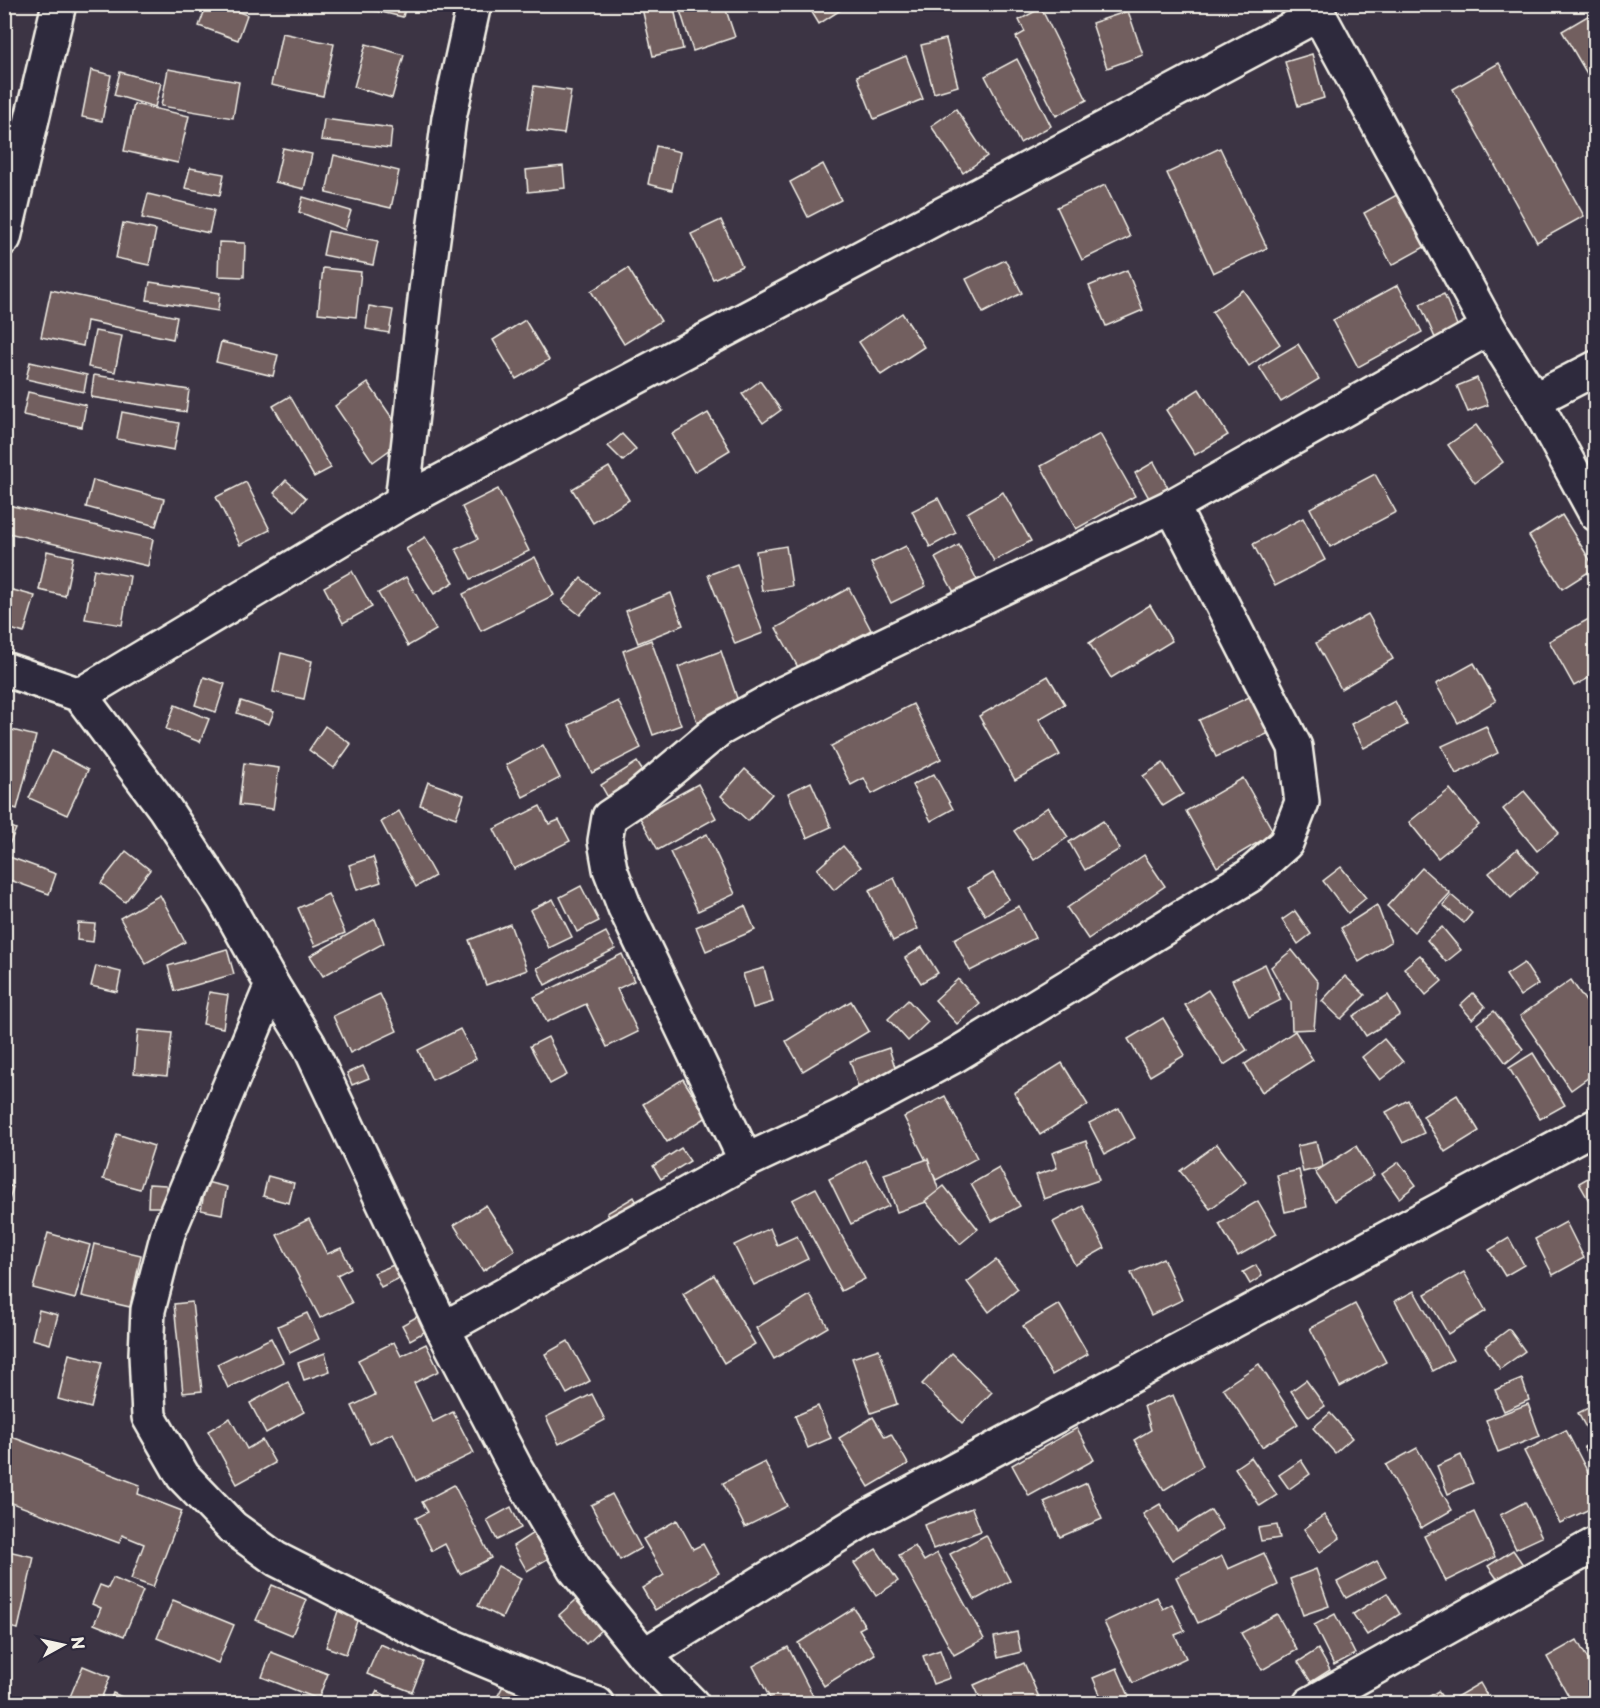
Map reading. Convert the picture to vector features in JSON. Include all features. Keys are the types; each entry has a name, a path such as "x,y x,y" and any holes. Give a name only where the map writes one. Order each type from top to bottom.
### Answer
{"street":[{"path":"402,502 426,291 449,118 474,4"},
{"path":"4,238 56,5"},
{"path":"80,695 402,502 1316,9 1489,328 1534,400 1596,514"},
{"path":"746,1161 625,908 610,869 605,841 609,817 636,800 728,724 786,692 1172,506 1489,328"},
{"path":"1534,400 1596,368"},
{"path":"443,1329 746,1161 840,1117 954,1056 1249,876 1286,843 1302,802 1295,747 1172,506"},
{"path":"4,669 80,695 165,809 224,899 309,1045 443,1329 515,1467 574,1568 644,1655 692,1704"},
{"path":"272,985 168,1233 148,1310 146,1354 149,1418 183,1476 232,1527 276,1559 432,1638 597,1704"},
{"path":"644,1655 866,1518 1596,1126"},
{"path":"1310,1704 1596,1544"}],"building":[{"path":"207,4 217,4 247,15 238,40 199,26"},
{"path":"360,4 406,4 403,17 359,7"},
{"path":"641,4 673,4 683,49 653,56"},
{"path":"678,4 724,4 735,37 693,51"},
{"path":"807,4 850,4 819,24"},
{"path":"1041,8 1087,100 1056,116 1016,37 1025,32 1019,20"},
{"path":"1128,11 1143,55 1107,68 1092,23"},
{"path":"1596,11 1596,89 1562,31"},
{"path":"282,33 334,44 323,96 271,85"},
{"path":"946,39 958,86 934,93 921,45"},
{"path":"366,44 404,55 392,98 354,87"},
{"path":"1312,54 1324,98 1298,106 1285,62"},
{"path":"906,56 923,99 874,119 857,76"},
{"path":"1017,59 1051,126 1020,143 985,76"},
{"path":"1499,63 1584,216 1537,242 1453,89"},
{"path":"168,69 239,82 233,118 161,106"},
{"path":"91,70 111,75 102,121 82,117"},
{"path":"120,72 161,83 155,107 114,95"},
{"path":"534,86 571,91 564,134 527,129"},
{"path":"134,104 189,116 178,163 124,151"},
{"path":"956,109 987,156 963,173 931,126"},
{"path":"324,119 392,128 390,148 321,140"},
{"path":"656,146 680,152 672,190 648,184"},
{"path":"283,148 312,154 304,189 275,182"},
{"path":"1220,148 1267,248 1213,273 1167,173"},
{"path":"334,155 399,171 391,208 326,193"},
{"path":"823,164 841,200 808,217 790,182"},
{"path":"563,166 565,188 528,192 526,170"},
{"path":"190,168 224,174 220,195 185,188"},
{"path":"1105,185 1130,237 1082,260 1057,207"},
{"path":"1402,192 1430,244 1392,265 1364,213"},
{"path":"148,194 214,210 209,233 142,218"},
{"path":"303,197 351,211 345,230 299,212"},
{"path":"721,220 742,266 713,279 691,234"},
{"path":"123,223 156,230 149,265 116,258"},
{"path":"328,231 378,241 373,265 323,255"},
{"path":"219,242 245,243 244,277 218,276"},
{"path":"1005,260 1022,293 983,313 966,279"},
{"path":"323,268 361,272 356,317 318,313"},
{"path":"628,268 661,321 624,344 591,291"},
{"path":"1127,270 1143,310 1106,326 1089,286"},
{"path":"150,282 220,293 218,311 147,300"},
{"path":"1398,285 1422,332 1358,367 1333,320"},
{"path":"51,290 177,317 173,339 87,321 83,346 41,337"},
{"path":"1243,290 1280,344 1249,366 1212,312"},
{"path":"1444,294 1459,330 1436,340 1420,304"},
{"path":"369,306 393,310 389,333 366,329"},
{"path":"902,313 924,347 881,375 859,342"},
{"path":"525,320 549,360 516,379 493,340"},
{"path":"95,331 122,336 115,372 88,367"},
{"path":"221,342 278,355 273,376 216,362"},
{"path":"1298,344 1319,379 1281,402 1259,367"},
{"path":"30,362 87,375 84,392 26,379"},
{"path":"94,375 189,390 186,412 91,397"},
{"path":"1477,378 1488,405 1468,412 1457,386"},
{"path":"760,381 781,410 763,423 742,394"},
{"path":"368,383 406,438 373,462 335,406"},
{"path":"1199,389 1228,435 1195,455 1166,410"},
{"path":"28,392 86,405 82,427 23,415"},
{"path":"290,396 331,468 314,477 273,406"},
{"path":"122,412 179,423 174,450 117,439"},
{"path":"708,413 730,450 694,472 672,434"},
{"path":"1476,425 1503,462 1475,483 1448,445"},
{"path":"622,434 636,449 623,461 608,446"},
{"path":"1100,434 1135,496 1076,529 1041,466"},
{"path":"1154,462 1168,488 1149,498 1135,473"},
{"path":"609,467 629,500 593,523 572,489"},
{"path":"1375,474 1396,512 1330,547 1310,508"},
{"path":"93,480 164,499 156,526 86,507"},
{"path":"286,480 306,498 295,511 274,493"},
{"path":"246,482 270,530 240,545 216,497"},
{"path":"498,489 529,551 471,579 456,549 478,539 462,507"},
{"path":"1003,492 1031,541 994,561 967,513"},
{"path":"938,498 956,533 930,547 912,511"},
{"path":"4,504 153,539 148,566 4,532"},
{"path":"1562,515 1595,568 1562,589 1529,536"},
{"path":"1303,518 1325,560 1275,586 1253,544"},
{"path":"425,537 454,582 434,594 406,549"},
{"path":"959,545 978,582 955,594 935,558"},
{"path":"786,546 792,586 762,591 756,551"},
{"path":"906,546 926,586 891,603 871,563"},
{"path":"47,551 73,557 65,596 39,590"},
{"path":"535,557 554,595 481,631 463,594"},
{"path":"737,564 763,633 735,644 708,575"},
{"path":"94,569 130,576 122,625 85,619"},
{"path":"352,571 372,607 343,623 324,587"},
{"path":"406,577 436,630 408,646 378,593"},
{"path":"581,578 599,593 580,615 562,601"},
{"path":"849,588 871,630 799,669 776,628"},
{"path":"13,590 35,596 24,633 4,627 4,618"},
{"path":"671,593 683,625 638,643 626,611"},
{"path":"1150,605 1172,641 1111,678 1089,643"},
{"path":"1368,614 1393,659 1341,689 1316,643"},
{"path":"1596,615 1596,674 1574,686 1549,641"},
{"path":"651,640 681,725 653,735 623,651"},
{"path":"721,651 740,707 697,722 678,667"},
{"path":"281,653 312,661 304,699 273,692"},
{"path":"1474,663 1496,701 1458,723 1436,684"},
{"path":"1048,676 1065,704 1039,719 1060,755 1015,780 979,716"},
{"path":"204,677 225,684 216,712 195,705"},
{"path":"1258,693 1276,730 1216,757 1199,720"},
{"path":"241,701 274,712 269,724 237,713"},
{"path":"618,701 641,748 592,773 569,725"},
{"path":"1395,701 1407,725 1364,748 1351,724"},
{"path":"913,704 941,759 872,794 864,778 851,785 831,746"},
{"path":"175,705 209,719 200,742 166,729"},
{"path":"325,726 351,744 334,768 309,750"},
{"path":"1486,726 1498,753 1456,774 1442,746"},
{"path":"4,728 36,736 17,809 4,805"},
{"path":"543,745 560,778 523,797 506,765"},
{"path":"52,751 88,770 67,815 29,798"},
{"path":"637,762 647,778 610,801 601,785"},
{"path":"244,763 279,768 273,809 239,805"},
{"path":"1163,763 1183,794 1163,806 1143,776"},
{"path":"745,769 772,794 748,821 721,796"},
{"path":"934,774 953,809 931,821 912,785"},
{"path":"1243,778 1274,833 1217,867 1186,811"},
{"path":"428,782 464,795 456,818 420,805"},
{"path":"811,782 831,827 807,838 788,793"},
{"path":"698,784 716,818 658,850 639,816"},
{"path":"1450,789 1479,825 1438,858 1409,822"},
{"path":"1524,791 1559,833 1537,851 1503,809"},
{"path":"540,806 549,824 559,820 570,841 514,869 494,829"},
{"path":"1048,807 1068,837 1034,860 1014,831"},
{"path":"399,811 435,876 416,887 381,822"},
{"path":"1103,821 1120,849 1085,870 1069,842"},
{"path":"4,824 16,829 5,854 4,854"},
{"path":"707,834 735,894 698,911 670,852"},
{"path":"843,846 861,867 834,890 817,869"},
{"path":"1517,849 1538,873 1511,898 1489,873"},
{"path":"126,851 150,870 125,902 101,883"},
{"path":"4,855 56,874 49,894 4,878"},
{"path":"1144,855 1165,886 1088,939 1067,908"},
{"path":"373,857 381,882 357,890 349,865"},
{"path":"1341,867 1366,898 1348,913 1323,881"},
{"path":"1422,868 1450,893 1414,932 1387,906"},
{"path":"993,873 1009,899 985,915 968,888"},
{"path":"894,878 918,929 893,941 869,890"},
{"path":"581,886 599,921 577,932 560,897"},
{"path":"328,894 345,933 315,946 298,908"},
{"path":"160,895 185,942 146,964 120,918"},
{"path":"1451,895 1472,913 1464,923 1443,905"},
{"path":"553,899 572,937 549,948 530,910"},
{"path":"1377,905 1391,942 1359,962 1341,928"},
{"path":"745,906 755,930 706,951 696,927"},
{"path":"1019,906 1035,938 970,971 954,939"},
{"path":"1295,911 1311,934 1298,944 1282,920"},
{"path":"375,919 384,943 323,976 310,956"},
{"path":"78,923 95,924 93,942 77,940"},
{"path":"510,924 527,970 486,985 469,940"},
{"path":"1442,927 1461,950 1446,962 1427,940"},
{"path":"606,932 615,949 545,985 537,968"},
{"path":"922,947 938,973 921,983 905,958"},
{"path":"227,949 234,974 175,991 168,966"},
{"path":"1292,950 1318,982 1314,1029 1292,1030 1291,1003 1271,967"},
{"path":"622,954 634,981 617,989 638,1032 607,1047 586,1004 547,1022 534,997"},
{"path":"1420,955 1442,981 1426,995 1404,968"},
{"path":"1524,963 1538,984 1520,996 1506,975"},
{"path":"1265,964 1281,1000 1249,1016 1232,980"},
{"path":"96,966 121,972 117,992 91,986"},
{"path":"764,968 773,1002 753,1008 743,974"},
{"path":"1345,976 1365,995 1341,1019 1322,1001"},
{"path":"958,979 980,1004 957,1024 935,1000"},
{"path":"1571,980 1596,1016 1596,1072 1571,1090 1520,1016"},
{"path":"1208,990 1247,1050 1224,1065 1185,1005"},
{"path":"209,992 228,995 223,1028 203,1024"},
{"path":"1473,993 1485,1007 1472,1019 1460,1005"},
{"path":"380,994 397,1031 350,1053 333,1016"},
{"path":"1388,995 1400,1015 1366,1036 1353,1016"},
{"path":"908,1000 928,1022 908,1041 888,1019"},
{"path":"851,1001 869,1031 803,1071 786,1041"},
{"path":"1494,1011 1523,1049 1506,1063 1477,1024"},
{"path":"1163,1018 1185,1055 1150,1076 1128,1039"},
{"path":"460,1029 476,1059 432,1080 418,1050"},
{"path":"138,1030 172,1033 167,1076 134,1073"},
{"path":"1295,1031 1313,1060 1262,1092 1245,1064"},
{"path":"548,1037 567,1075 550,1084 530,1046"},
{"path":"1384,1039 1403,1062 1380,1080 1362,1057"},
{"path":"889,1048 900,1083 861,1096 850,1061"},
{"path":"1533,1053 1565,1105 1540,1119 1509,1068"},
{"path":"1062,1063 1088,1105 1040,1135 1014,1093"},
{"path":"363,1066 369,1078 352,1085 347,1073"},
{"path":"683,1079 707,1117 667,1142 643,1104"},
{"path":"1457,1095 1479,1131 1445,1152 1423,1116"},
{"path":"945,1096 977,1158 936,1180 904,1117"},
{"path":"1408,1100 1424,1133 1403,1143 1386,1112"},
{"path":"1119,1108 1135,1138 1105,1154 1089,1123"},
{"path":"117,1134 154,1146 140,1189 103,1179"},
{"path":"1086,1141 1099,1180 1044,1199 1036,1175 1057,1168 1052,1153"},
{"path":"1316,1142 1323,1167 1303,1172 1297,1146"},
{"path":"1217,1144 1246,1182 1210,1209 1180,1171"},
{"path":"1356,1146 1374,1176 1334,1201 1315,1172"},
{"path":"681,1148 690,1161 661,1179 653,1166"},
{"path":"928,1159 941,1197 897,1212 884,1174"},
{"path":"866,1160 889,1206 851,1224 829,1179"},
{"path":"1399,1162 1416,1185 1399,1198 1382,1174"},
{"path":"999,1168 1020,1206 992,1221 971,1184"},
{"path":"1299,1170 1307,1207 1285,1212 1277,1175"},
{"path":"1593,1175 1596,1179 1596,1213 1579,1183"},
{"path":"268,1176 294,1183 289,1203 263,1196"},
{"path":"206,1182 227,1187 222,1214 201,1210"},
{"path":"4,1184 13,1187 4,1216"},
{"path":"149,1184 166,1185 165,1207 148,1207"},
{"path":"944,1186 978,1229 960,1244 925,1201"},
{"path":"816,1188 865,1279 841,1291 792,1200"},
{"path":"634,1197 641,1210 614,1225 607,1213"},
{"path":"1258,1201 1277,1234 1238,1256 1219,1224"},
{"path":"486,1205 515,1250 483,1271 454,1225"},
{"path":"1083,1206 1105,1248 1075,1265 1053,1222"},
{"path":"309,1219 327,1254 341,1248 351,1268 337,1275 352,1303 320,1318 277,1235"},
{"path":"1566,1222 1584,1258 1553,1275 1535,1239"},
{"path":"770,1228 777,1245 797,1236 808,1259 754,1285 734,1245"},
{"path":"48,1233 90,1245 75,1299 33,1288"},
{"path":"1509,1238 1524,1265 1505,1276 1489,1250"},
{"path":"94,1244 141,1255 130,1307 82,1296"},
{"path":"1163,1258 1182,1300 1151,1315 1131,1273"},
{"path":"996,1260 1018,1289 989,1312 967,1282"},
{"path":"396,1264 402,1277 381,1287 374,1273"},
{"path":"1256,1265 1262,1276 1250,1284 1243,1272"},
{"path":"1464,1272 1486,1311 1448,1334 1425,1294"},
{"path":"714,1275 755,1344 724,1363 683,1294"},
{"path":"1414,1291 1453,1360 1433,1371 1395,1301"},
{"path":"810,1295 828,1327 774,1359 756,1328"},
{"path":"192,1302 202,1391 183,1393 174,1304"},
{"path":"1059,1304 1088,1354 1052,1375 1023,1326"},
{"path":"1355,1304 1386,1362 1340,1387 1310,1328"},
{"path":"39,1310 58,1315 50,1344 32,1339"},
{"path":"307,1313 319,1339 290,1353 278,1326"},
{"path":"418,1316 426,1331 410,1340 402,1325"},
{"path":"1509,1329 1525,1351 1500,1369 1485,1347"},
{"path":"271,1338 283,1362 228,1388 217,1364"},
{"path":"568,1341 590,1381 567,1394 545,1354"},
{"path":"394,1342 401,1356 426,1344 439,1371 414,1383 433,1422 453,1412 474,1453 416,1481 393,1433 370,1444 352,1406 375,1395 358,1360"},
{"path":"879,1349 897,1404 871,1413 852,1358"},
{"path":"325,1353 330,1371 304,1380 298,1363"},
{"path":"952,1353 992,1392 962,1423 922,1384"},
{"path":"69,1354 102,1362 91,1408 58,1399"},
{"path":"1259,1364 1298,1424 1262,1447 1223,1388"},
{"path":"1522,1379 1529,1400 1504,1411 1495,1390"},
{"path":"1306,1380 1325,1406 1309,1417 1291,1391"},
{"path":"288,1382 304,1412 266,1433 250,1403"},
{"path":"592,1394 605,1420 559,1444 546,1417"},
{"path":"1173,1395 1203,1466 1164,1490 1134,1440 1151,1430 1144,1406"},
{"path":"1528,1404 1540,1436 1498,1452 1486,1420"},
{"path":"1596,1404 1596,1429 1589,1433 1578,1413"},
{"path":"818,1406 831,1438 808,1448 795,1416"},
{"path":"1330,1413 1352,1438 1335,1453 1313,1428"},
{"path":"873,1417 885,1437 891,1434 908,1464 869,1487 839,1438"},
{"path":"230,1418 247,1449 262,1440 275,1463 237,1484 208,1431"},
{"path":"1077,1428 1094,1460 1029,1496 1012,1465"},
{"path":"1566,1430 1596,1488 1596,1506 1560,1523 1524,1451"},
{"path":"4,1434 140,1485 138,1494 182,1511 153,1587 131,1579 144,1544 122,1535 119,1543 4,1500"},
{"path":"1596,1440 1596,1466 1584,1447"},
{"path":"1417,1448 1452,1510 1421,1528 1386,1465"},
{"path":"1461,1455 1473,1483 1448,1494 1437,1466"},
{"path":"1251,1457 1277,1495 1260,1506 1235,1468"},
{"path":"1301,1460 1310,1474 1289,1489 1279,1475"},
{"path":"765,1462 787,1506 745,1527 723,1483"},
{"path":"1087,1483 1102,1519 1060,1537 1044,1502"},
{"path":"454,1485 491,1558 460,1574 445,1544 432,1551 416,1518 428,1512 422,1502"},
{"path":"612,1494 641,1548 620,1560 591,1505"},
{"path":"1525,1502 1542,1537 1516,1549 1500,1515"},
{"path":"1160,1504 1177,1531 1211,1510 1223,1529 1172,1560 1143,1514"},
{"path":"511,1507 521,1528 497,1540 487,1520"},
{"path":"972,1508 981,1531 933,1549 924,1525"},
{"path":"1474,1512 1495,1557 1446,1581 1424,1536"},
{"path":"1324,1515 1340,1538 1320,1552 1304,1529"},
{"path":"677,1520 693,1549 703,1544 719,1573 655,1610 642,1588 664,1575 643,1539"},
{"path":"1277,1525 1280,1538 1261,1541 1258,1528"},
{"path":"533,1533 549,1558 527,1571 513,1546"},
{"path":"986,1535 1010,1581 975,1600 950,1554"},
{"path":"915,1546 924,1561 937,1553 984,1639 954,1655 899,1555"},
{"path":"876,1549 898,1581 876,1596 854,1563"},
{"path":"4,1550 34,1557 18,1629 4,1626"},
{"path":"1513,1550 1524,1566 1500,1583 1488,1566"},
{"path":"1264,1553 1278,1585 1198,1623 1176,1577 1222,1556 1228,1569"},
{"path":"1377,1561 1386,1577 1346,1598 1337,1582"},
{"path":"498,1566 521,1578 502,1618 478,1606"},
{"path":"1316,1569 1329,1606 1303,1615 1290,1579"},
{"path":"113,1578 143,1591 124,1636 94,1624 101,1608 92,1604 100,1585 108,1588"},
{"path":"272,1585 307,1600 292,1635 256,1620"},
{"path":"1387,1593 1400,1614 1367,1635 1353,1614"},
{"path":"1157,1597 1163,1609 1172,1604 1185,1631 1175,1635 1186,1658 1133,1683 1104,1622"},
{"path":"173,1600 234,1625 218,1663 157,1638"},
{"path":"576,1600 602,1629 586,1644 559,1615"},
{"path":"339,1608 359,1615 346,1654 326,1647"},
{"path":"854,1608 865,1626 859,1629 875,1654 824,1686 798,1643"},
{"path":"1277,1614 1297,1650 1262,1670 1241,1633"},
{"path":"1335,1614 1355,1654 1334,1665 1314,1625"},
{"path":"1017,1632 1021,1652 998,1658 994,1637"},
{"path":"1577,1640 1596,1674 1596,1704 1573,1704 1547,1657"},
{"path":"380,1644 424,1662 412,1692 367,1674"},
{"path":"788,1647 815,1700 809,1704 773,1704 753,1666"},
{"path":"1318,1649 1330,1670 1311,1682 1298,1662"},
{"path":"940,1650 950,1678 933,1684 923,1656"},
{"path":"271,1652 328,1674 318,1699 262,1677"},
{"path":"1024,1663 1042,1704 983,1704 974,1685"},
{"path":"83,1666 110,1677 99,1704 80,1704 69,1699"},
{"path":"1117,1668 1131,1704 1104,1704 1093,1678"},
{"path":"1480,1683 1492,1704 1417,1704 1438,1691 1446,1703"},
{"path":"504,1684 544,1704 494,1703"},
{"path":"377,1691 401,1704 370,1704"},
{"path":"113,1693 138,1704 109,1704"}]}
